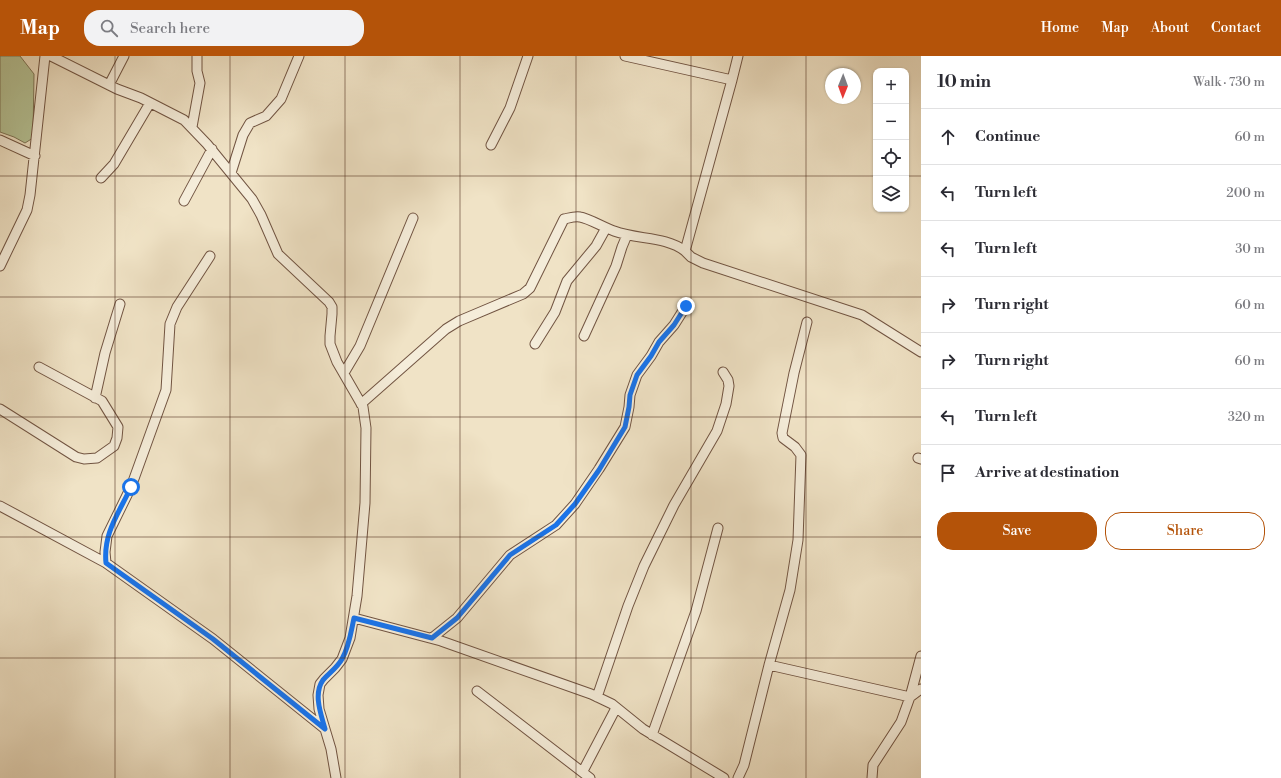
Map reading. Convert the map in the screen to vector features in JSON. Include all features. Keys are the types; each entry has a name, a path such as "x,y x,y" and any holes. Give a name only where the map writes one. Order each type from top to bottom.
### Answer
{"street":[{"path":"0,266 27,210 30,195 45,56"},
{"path":"51,56 184,120 192,127 212,149 255,205 278,254 329,302 332,307 330,344 361,404 366,428 365,503 354,618 350,638 342,659 336,668 320,684 318,695 320,709 331,749 336,778"},
{"path":"109,85 124,56"},
{"path":"192,127 200,83 196,71 197,56"},
{"path":"231,173 243,135 250,123 266,116 281,99 299,56"},
{"path":"491,145 510,108 528,56"},
{"path":"625,56 732,80"},
{"path":"684,251 738,56"},
{"path":"101,178 114,164 150,103"},
{"path":"0,140 34,156"},
{"path":"184,201 212,149"},
{"path":"361,404 446,329 459,321 523,294 530,288 564,219 579,217 627,235 661,240 676,245 691,257 703,263 862,315 921,352"},
{"path":"344,373 360,346 413,218"},
{"path":"536,344 555,312 567,281 596,246 606,228"},
{"path":"584,336 616,266 627,235"},
{"path":"106,563 105,552 107,536 131,487 166,390 170,324 177,307 210,256"},
{"path":"95,398 105,353 120,304"},
{"path":"432,638 457,618 510,555 556,525 575,504 599,470 625,427 630,395 637,375 659,342 674,325 686,306"},
{"path":"738,778 744,765 769,665 790,590 798,540 801,455 795,447 783,438 782,433 807,322"},
{"path":"0,409 76,457 84,459 97,458 114,446 117,438 118,427 102,401 39,367"},
{"path":"597,697 628,606 644,566 674,505 717,431 726,404 729,386 728,380 723,372"},
{"path":"0,506 106,563 213,639 325,729"},
{"path":"652,735 696,611 718,528"},
{"path":"354,618 458,646 597,697 612,704 652,735 724,778"},
{"path":"872,778 873,765 901,722 910,697 921,656"},
{"path":"769,665 910,697 921,690"},
{"path":"477,691 583,771 590,778"},
{"path":"583,771 616,708"}],"green space":[{"path":"0,56 20,56 34,74 33,138 25,143 0,132"}],"route":[{"path":"131,487 107,536 105,552 106,563 213,639 325,729 318,695 320,684 336,668 342,659 350,638 354,618 432,638 457,618 510,555 556,525 575,504 599,470 625,427 630,395 637,375 659,342 674,325 686,306"}]}
